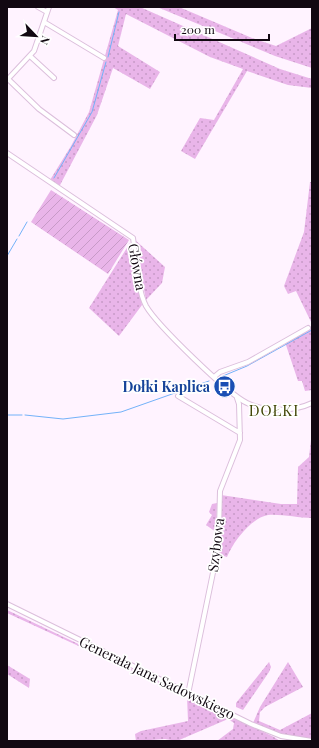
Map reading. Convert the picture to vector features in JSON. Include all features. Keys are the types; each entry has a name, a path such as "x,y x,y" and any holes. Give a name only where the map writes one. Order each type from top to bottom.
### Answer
{"street":[{"path":"38,7 45,10"},
{"path":"49,7 45,10 44,22 30,56 8,79 39,109 74,135"},
{"path":"44,22 104,58"},
{"path":"30,56 54,78"},
{"name":"Główna","path":"7,153 133,238 143,298 150,312 174,338 237,398 247,403 264,408 281,410 312,403"},
{"path":"214,377 220,372 248,362 308,328"},
{"path":"178,396 240,433"},
{"name":"Szybowa","path":"188,694 216,558 219,528 220,491 239,446 240,404 237,398"},
{"name":"Główna","path":"240,404 247,403"},
{"name":"Generała Jana Sadowskiego","path":"7,604 188,694 267,731 288,738 312,741"}],"shaded area":[{"path":"113,7 140,7 280,69 312,79 312,88 288,85 247,71 195,159 181,151 200,118 214,120 243,69 210,57 126,14 118,46 160,72 150,89 113,68 97,115 59,187 50,180 71,146 89,112 118,10"},
{"path":"157,7 179,7 252,38 276,46 312,28 312,68 275,56"},
{"path":"310,182 312,182 312,324 296,291 288,294 284,286 304,232"},
{"path":"51,190 129,240 108,274 31,222"},
{"path":"134,239 165,267 162,283 146,300"},
{"path":"130,243 142,305 119,336 89,308"},
{"path":"312,326 312,390 305,391 302,381 298,381 284,339"},
{"path":"312,431 312,518 273,515 262,517 243,532 227,557 218,554 221,495 281,504 297,504 298,467 309,457"},
{"path":"217,503 216,532 206,525 212,515 209,512 212,504"},
{"path":"7,610 274,737 280,741 217,741 233,729 234,723 228,719 177,741 165,739 136,741 135,734 141,731 188,721 187,696 7,613"},
{"path":"269,662 271,667 269,672 243,710 236,707 236,703"},
{"path":"288,662 303,687 265,707 260,712 259,721 280,730 312,713 312,740 284,736 253,723 260,707"},
{"path":"7,665 30,679 29,688 7,674"}],"waterway":[{"path":"108,57 119,12"},
{"path":"54,178 92,112 106,62"},
{"path":"19,236 27,222"},
{"path":"7,256 17,239"},
{"path":"223,376 247,366 312,330"},
{"path":"25,415 63,419 121,412 209,381"},
{"path":"7,415 22,415"}],"place":[{"name":"Dołki Kaplica","path":"225,387"}],"district":[{"name":"DOŁKI","path":"274,411"}]}
